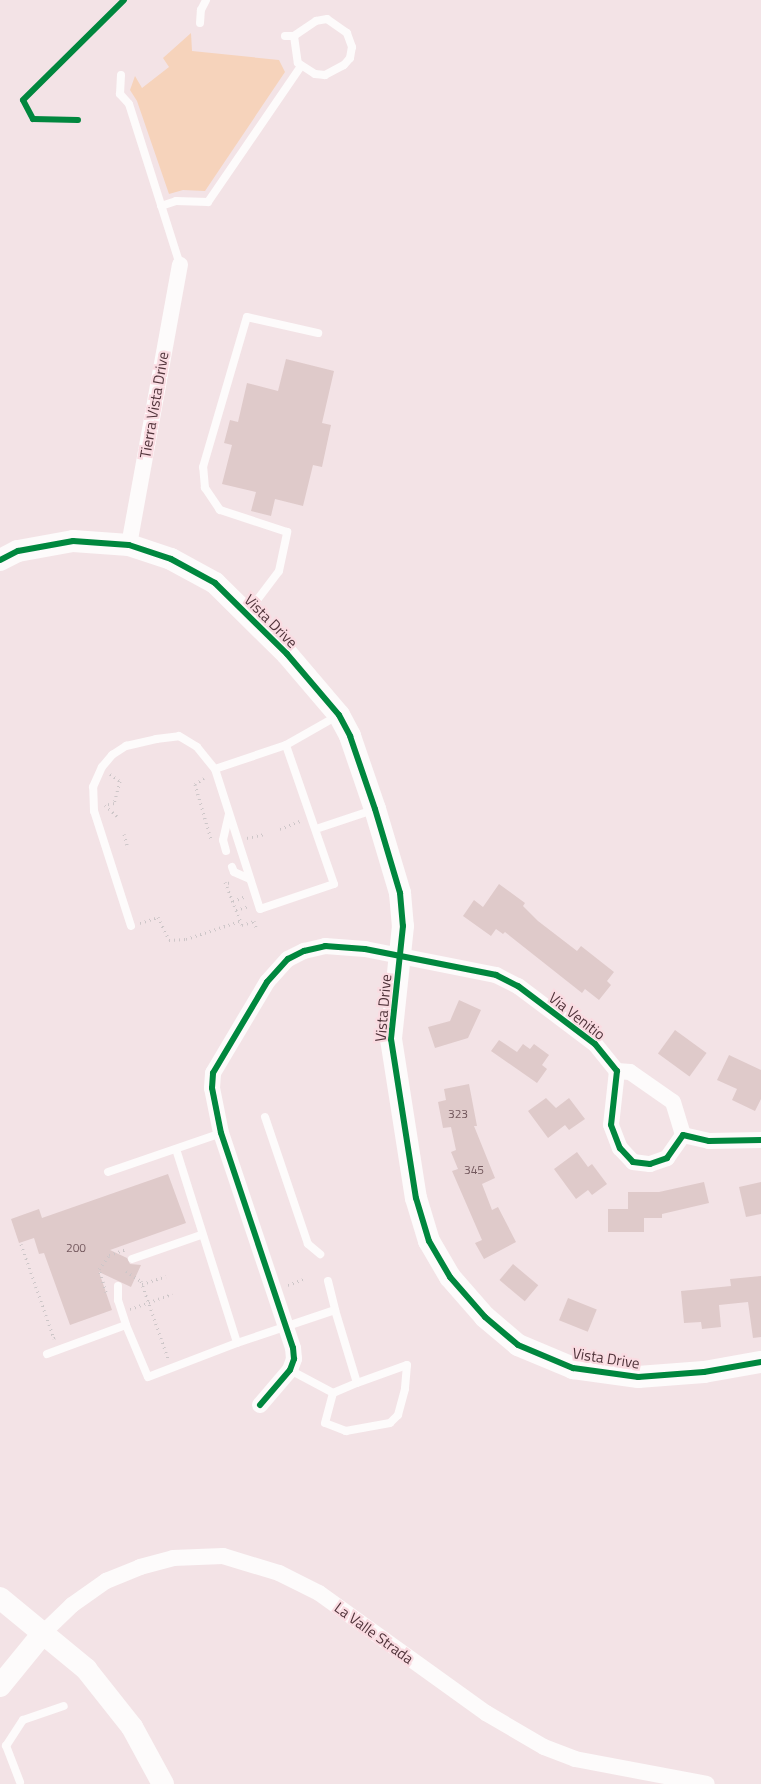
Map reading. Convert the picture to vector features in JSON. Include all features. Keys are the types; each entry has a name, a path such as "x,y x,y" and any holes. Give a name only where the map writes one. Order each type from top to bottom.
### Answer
{"street":[{"name":"Tierra Vista Drive","path":"129,545 180,265"},
{"name":"Vista Drive","path":"0,560 18,551 73,541 129,545 171,559 215,583 314,682 339,715 350,736 375,809 400,893 403,926 391,1039 395,1075 416,1198 429,1241 450,1277 485,1316 518,1345 573,1368 638,1377 704,1372 761,1362"},
{"name":"Via Venitio","path":"290,1370 294,1359 287,1324 221,1133 212,1088 213,1073 267,982 288,959 304,951 325,946 365,949 496,975 518,986 595,1044 617,1071"},
{"path":"617,1071 630,1072 673,1102 680,1115 683,1135 667,1158 650,1164 633,1162 620,1148 611,1124 617,1071"},
{"path":"683,1135 734,1143 761,1140"},
{"path":"260,1405 290,1370"},
{"name":"La Valle Strada","path":"44,1632 72,1605 106,1581 140,1567 173,1558 223,1556 278,1573 319,1593 486,1713 544,1747 575,1759 707,1784"},
{"path":"0,1598 44,1632 86,1669 132,1727 163,1784"},
{"path":"0,1686 44,1632"}],"lane":[{"path":"200,23 201,10 206,0"},
{"path":"327,19 347,33 352,47 350,58 344,65 325,75 313,76 301,66 290,36 316,21 327,19"},
{"path":"161,206 176,201 208,202 301,66"},
{"path":"121,75 120,94 129,104 180,265"},
{"path":"246,614 279,571 287,532 220,510 205,488 202,467 247,317 318,333"},
{"path":"215,768 286,744 339,715"},
{"path":"131,926 94,811 93,787 102,767 112,755 126,746 179,736 197,747 215,768 260,909 334,884 286,744"},
{"path":"316,829 375,809"},
{"path":"226,851 223,840 229,816"},
{"path":"232,867 234,872 250,879"},
{"path":"265,1117 308,1244 320,1254"},
{"path":"108,1172 221,1133"},
{"path":"176,1149 201,1235 237,1343"},
{"path":"132,1259 201,1235"},
{"path":"328,1281 357,1383"},
{"path":"118,1286 118,1300 126,1325 148,1377 287,1324 335,1310"},
{"path":"47,1354 126,1325"},
{"path":"406,1365 405,1389 398,1415 390,1423 346,1431 325,1424 332,1394 406,1365"},
{"path":"290,1370 332,1394"},
{"path":"22,1783 6,1746 24,1720 64,1706"}],"path":[{"path":"112,770 110,776 120,781 114,803 105,805 118,817"},
{"path":"202,772 205,780 195,784 213,844"},
{"path":"280,828 304,820"},
{"path":"124,834 128,848"},
{"path":"246,838 264,834"},
{"path":"232,884 225,882 234,900 242,925 254,921 257,930"},
{"path":"139,924 158,917 169,940 186,939 240,921"},
{"path":"21,1244 54,1338 62,1335"},
{"path":"109,1301 99,1269 109,1255 128,1248"},
{"path":"126,1270 142,1284 146,1303 168,1359"},
{"path":"142,1284 166,1276"},
{"path":"287,1285 306,1278"},
{"path":"146,1303 172,1294"}],"shaded area":[{"path":"191,33 192,51 279,60 285,72 205,191 183,190 169,194 137,101 130,90 135,76 142,88 169,67 163,58"}],"building":[{"path":"286,359 334,371 322,423 331,425 322,467 313,465 303,506 275,499 271,516 251,511 256,492 222,484 232,445 224,443 230,420 238,422 247,383 278,391"},
{"path":"499,884 525,903 523,906 538,921 577,951 581,946 614,972 607,981 611,985 599,1000 585,989 582,993 505,932 503,934 496,929 491,936 463,916 474,900 483,907"},
{"path":"459,1000 481,1010 468,1038 435,1048 428,1027 450,1021"},
{"path":"675,1030 707,1053 690,1076 658,1053"},
{"path":"499,1040 517,1052 523,1044 530,1049 534,1044 549,1055 542,1065 547,1069 537,1083 491,1051"},
{"path":"729,1055 761,1070 761,1099 755,1111 732,1100 737,1089 717,1080"},
{"path":"469,1084 477,1126 474,1126 495,1178 482,1184 492,1210 498,1207 516,1242 484,1259 475,1243 482,1240 452,1171 458,1169 451,1152 456,1150 451,1127 443,1128 438,1102 446,1100 444,1089"},
{"path":"546,1098 556,1108 569,1098 585,1119 569,1130 565,1125 548,1138 528,1111"},
{"path":"577,1152 588,1167 592,1164 607,1184 592,1195 588,1190 576,1199 554,1169"},
{"path":"168,1174 186,1223 110,1250 127,1258 130,1264 141,1265 131,1287 99,1272 112,1310 70,1325 44,1253 39,1254 34,1238 19,1243 11,1219 39,1209 42,1218"},
{"path":"704,1182 709,1203 662,1214 662,1218 644,1218 644,1232 608,1232 608,1209 628,1209 628,1192 659,1192"},
{"path":"761,1182 761,1214 746,1217 739,1187"},
{"path":"513,1264 538,1285 525,1301 500,1280"},
{"path":"761,1276 761,1337 753,1338 748,1302 719,1305 721,1327 702,1329 701,1322 684,1323 681,1291 731,1286 730,1279"},
{"path":"568,1298 597,1310 588,1332 559,1320"}],"cycle path":[{"path":"78,120 33,119 23,100 124,0"},
{"path":"0,560 18,551 73,541 129,545 171,559 215,583 287,654 339,715 350,736 375,809 400,893 403,926 391,1039 416,1198 429,1241 450,1277 485,1317 518,1345 573,1368 638,1377 704,1372 761,1362"},
{"path":"260,1405 290,1370 294,1359 293,1348 221,1133 212,1088 213,1073 267,982 288,959 304,951 325,946 365,949 496,975 518,986 595,1044 617,1071 611,1125 620,1148 633,1162 650,1164 667,1158 683,1135 709,1141 761,1140"}]}
